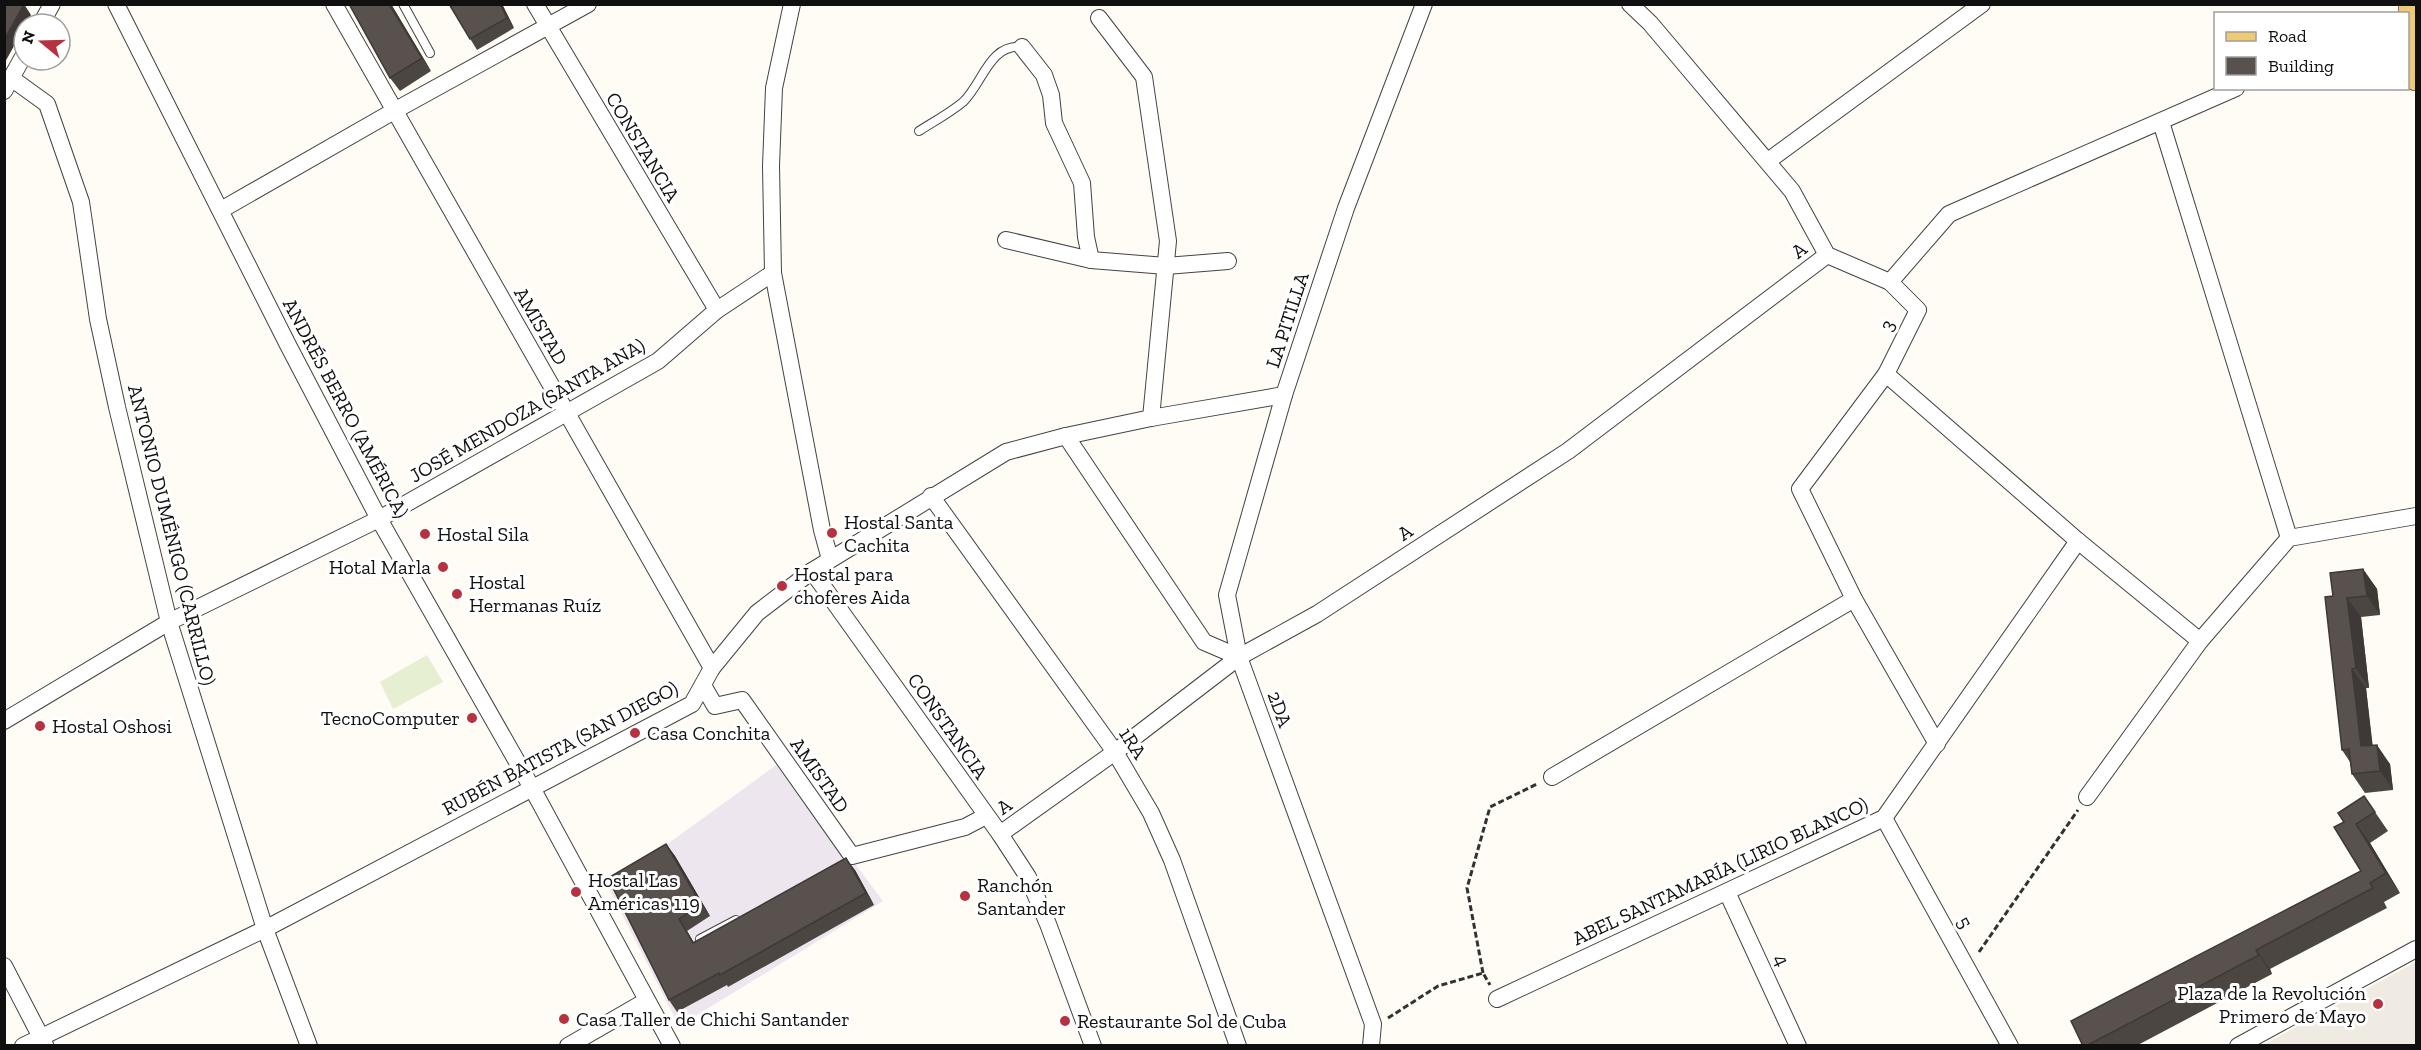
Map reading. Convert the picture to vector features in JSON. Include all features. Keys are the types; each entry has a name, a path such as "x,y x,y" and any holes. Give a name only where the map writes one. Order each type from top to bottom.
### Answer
{"main road":[{"path":"2412,20 2416,77"}],"street":[{"name":"ANDRÉS BERRO (AMÉRICA)","path":"116,4 288,345 379,519 532,788 672,1046"},
{"name":"AMISTAD","path":"334,4 712,668"},
{"name":"CONSTANCIA","path":"535,4 717,310"},
{"path":"221,210 588,4"},
{"path":"792,4 774,88 771,166 773,273 822,530 830,560"},
{"name":"LA PITILLA","path":"1239,657 1227,595 1284,395 1346,208 1424,4"},
{"path":"1630,4 1650,23 1792,191 1827,255"},
{"path":"1768,161 1982,4"},
{"path":"1099,18 1144,77 1168,241 1151,417"},
{"path":"1022,47 1044,75 1051,95 1054,123 1082,183 1086,237 1091,260"},
{"name":"ANTONIO DUMÉNIGO (CARRILLO)","path":"8,85 47,104 81,202 98,319 169,622 266,929 309,1046"},
{"path":"1890,282 1949,214 2232,90"},
{"path":"2161,122 2289,538"},
{"path":"1006,240 1091,260 1166,266 1228,261"},
{"name":"3","path":"1827,255 1890,282 1918,310 1886,374"},
{"name":"A","path":"1000,834 1115,752 1239,657 1317,614 1568,452 1827,255"},
{"name":"JOSÉ MENDOZA (SANTA ANA)","path":"4,721 169,622 379,519 658,361 717,310 773,273"},
{"path":"1937,744 1854,599 1800,489 1886,374 2078,541 2200,641"},
{"name":"RUBÉN BATISTA (SAN DIEGO)","path":"23,1046 43,1041 266,929 692,704 704,687 712,668 757,613 812,571 1006,452 1151,417 1284,395"},
{"path":"1066,436 1204,642 1239,657"},
{"name":"1RA","path":"931,496 1115,752 1151,813 1172,860 1238,1046"},
{"path":"2087,797 2200,641 2289,538 2416,516"},
{"name":"ABEL SANTAMARÍA (LIRIO BLANCO)","path":"1497,999 1884,818 2078,541"},
{"name":"CONSTANCIA","path":"812,571 1000,834 1028,877 1093,1046"},
{"path":"1552,777 1854,599"},
{"name":"2DA","path":"1239,657 1373,1024 1371,1046"},
{"name":"AMISTAD","path":"704,687 715,706 742,700 847,859 965,827 987,816"},
{"name":"5","path":"1884,818 2010,1046"},
{"name":"4","path":"1727,892 1798,1046"},
{"path":"2238,1046 2416,949"},
{"path":"4,966 43,1041"},
{"path":"568,1046 646,1001"}],"lane":[{"path":"403,4 430,53"},
{"path":"919,131 964,101 996,54 1009,46 1022,47"},
{"path":"700,939 740,917"}],"path":[{"path":"1497,999 1483,973 1467,888 1490,807 1552,777"},
{"path":"1967,968 2087,797"},
{"path":"1373,1024 1392,1017 1438,986 1483,973"}],"shaded area":[{"path":"779,763 883,901 679,1026 608,887"},
{"name":"Plaza de la Revolución Primero de Mayo","path":"2416,962 2416,1045 2263,1045"}],"green space":[{"path":"427,655 443,682 393,709 380,682"}],"building":[{"path":"4,4 24,4 20,12 12,12 12,26 4,40"},
{"path":"349,4 389,4 422,58 390,78"},
{"path":"449,4 500,4 507,18 470,39"},
{"path":"2363,569 2367,596 2347,598 2356,668 2352,669 2361,746 2377,745 2380,771 2352,774 2349,749 2342,750 2325,597 2333,596 2330,573"},
{"path":"2364,796 2375,812 2356,824 2386,873 2370,883 2373,888 2256,950 2259,955 2083,1046 2071,1021 2361,871 2334,827 2344,822 2338,813"},
{"path":"666,844 701,904 679,919 693,943 846,858 866,893 720,975 719,973 669,1000 608,878"}],"place":[{"name":"Hostal Santa Cachita","path":"832,533"},
{"name":"Hostal Sila","path":"425,534"},
{"name":"Hotal Marla","path":"443,567"},
{"name":"Hostal para choferes Aida","path":"782,586"},
{"name":"Hostal Hermanas Ruíz","path":"457,594"},
{"name":"TecnoComputer","path":"472,718"},
{"name":"Hostal Oshosi","path":"40,726"},
{"name":"Casa Conchita","path":"635,733"},
{"name":"Hostal Las Américas 119","path":"576,892"},
{"name":"Ranchón Santander","path":"965,896"},
{"name":"Plaza de la Revolución Primero de Mayo","path":"2378,1004"},
{"name":"Casa Taller de Chichi Santander","path":"564,1019"},
{"name":"Restaurante Sol de Cuba","path":"1065,1021"}]}
